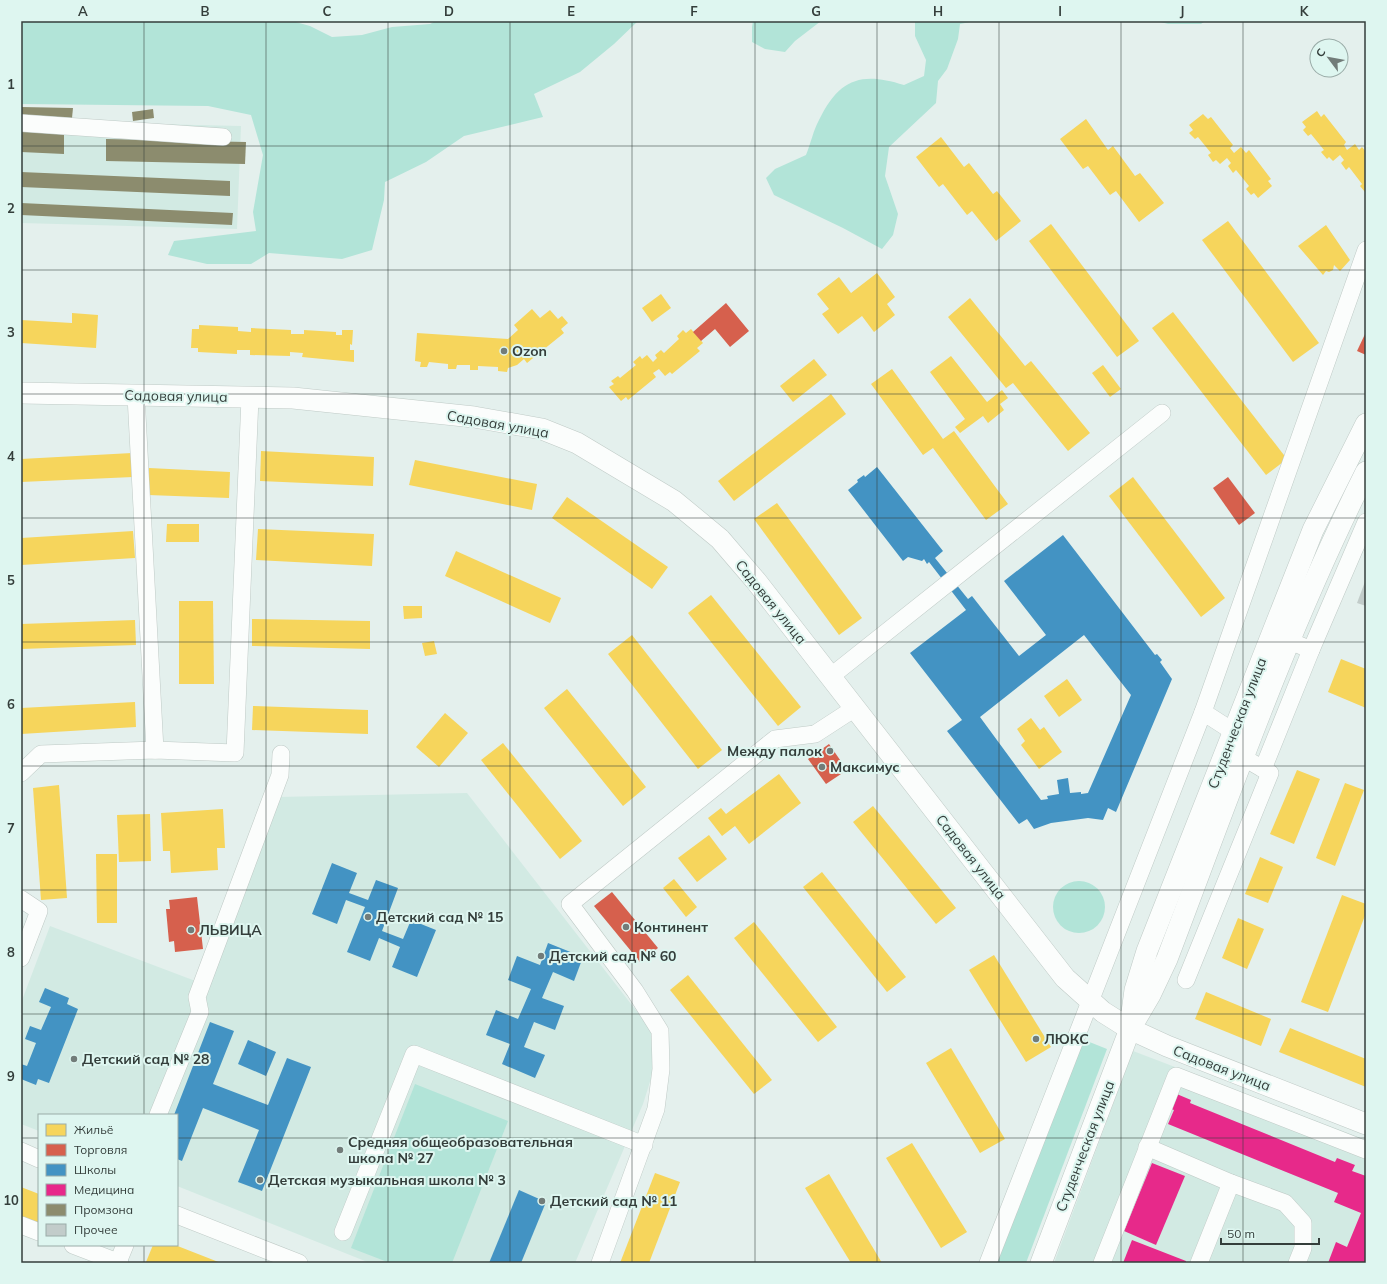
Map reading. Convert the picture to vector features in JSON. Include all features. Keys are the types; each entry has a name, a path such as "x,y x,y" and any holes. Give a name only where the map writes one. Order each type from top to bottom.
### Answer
{"main road":[{"name":"Садовая улица","path":"27,396 293,398 474,417 542,430 577,443 674,501 720,539 756,581 1065,978 1091,1002 1130,1029 1166,1046 1366,1124"},
{"name":"Студенческая улица","path":"1130,1029 1135,990 1147,951 1313,530 1366,424"},
{"name":"Студенческая улица","path":"1040,1263 1130,1029 1150,995 1167,959 1290,641 1332,539 1366,472"}],"street":[{"path":"21,123 223,137"},
{"path":"988,1263 1203,712 1366,250"},
{"path":"136,396 154,750"},
{"path":"21,773 41,754 154,750 235,753 250,398"},
{"path":"830,677 1162,413"},
{"path":"1263,769 1311,650 1366,522"},
{"path":"1290,641 1311,650"},
{"path":"600,1263 656,1109 661,1070 660,1031 635,991 570,904 775,739 816,734 855,708"},
{"path":"1203,712 1234,732"},
{"path":"158,1114 200,1012 197,997 280,775 281,754"},
{"path":"1186,980 1270,773 1244,758"},
{"path":"21,899 39,911 21,958"},
{"path":"343,1232 414,1054 644,1145"},
{"path":"1102,1263 1176,1076 1366,1150"},
{"path":"1147,1147 1231,1183 1285,1203 1303,1223 1303,1248 1297,1263"},
{"path":"21,1151 38,1159"},
{"path":"1199,1263 1231,1183"},
{"path":"178,1215 299,1263"},
{"path":"21,1225 38,1232"},
{"path":"76,1246 119,1262 125,1246"}],"shaded area":[{"path":"21,121 241,126 237,229 21,223"},
{"path":"467,793 652,1031 654,1069 643,1104 575,1263 370,1263 178,1186 178,1114 38,1114 38,1131 21,1124 21,1003 50,926 206,985 278,797"},
{"path":"1133,1051 1366,1140 1366,1263 1054,1263"}],"green space":[{"path":"21,21 292,21 310,26 332,37 362,35 392,27 430,24 436,21 638,21 614,44 580,72 534,94 543,117 464,136 426,162 385,182 384,200 372,250 342,259 269,253 251,264 207,264 168,255 174,241 256,231 253,212 263,155 251,115 208,106 21,104"},
{"path":"753,21 821,21 795,41 785,52 765,49 752,42"},
{"path":"915,21 975,21 960,24 958,39 947,69 938,81 936,103 889,147 885,176 898,214 893,235 882,249 843,228 774,195 766,178 775,169 806,155 819,120 835,95 843,87 863,79 889,81 904,85 924,76 926,60 915,36"},
{"path":"1157,21 1205,21 1201,24 1168,24"},
{"path":"1074,881 1084,881 1098,888 1105,902 1105,912 1098,926 1084,933 1074,933 1064,929 1057,922 1053,912 1053,902 1057,892 1064,885"},
{"path":"1082,1039 1107,1049 1026,1263 995,1263"},
{"path":"415,1084 508,1121 452,1263 390,1263 351,1248"}],"building: Жильё":[{"path":"1317,111 1321,117 1324,114 1346,142 1344,145 1347,150 1355,144 1359,150 1362,147 1366,152 1365,192 1360,186 1362,184 1349,167 1346,170 1341,163 1344,160 1340,155 1333,161 1329,157 1327,159 1321,152 1324,150 1311,134 1308,136 1303,130 1306,127 1302,122"},
{"path":"1203,114 1208,119 1211,117 1233,145 1230,148 1234,153 1241,147 1246,153 1249,150 1271,179 1268,181 1272,186 1258,198 1254,193 1251,195 1246,189 1249,186 1236,170 1233,173 1228,166 1231,163 1227,158 1220,164 1216,160 1213,162 1208,155 1211,153 1198,137 1195,139 1189,133 1193,130 1189,125"},
{"path":"1086,119 1108,150 1113,146 1135,176 1140,173 1164,203 1139,222 1116,191 1110,195 1088,166 1083,169 1060,139"},
{"path":"941,137 964,167 969,163 993,194 997,191 1021,221 996,241 972,211 967,215 943,184 939,187 916,157"},
{"path":"1228,221 1319,343 1293,362 1202,240"},
{"path":"1051,224 1139,341 1117,357 1029,241"},
{"path":"1326,225 1350,260 1340,271 1334,265 1333,270 1329,272 1326,271 1323,275 1298,246"},
{"path":"877,273 895,297 887,304 895,315 874,332 862,316 838,334 822,314 829,309 817,294 839,277 851,293"},
{"path":"661,294 671,308 652,322 642,308"},
{"path":"970,298 1025,366 1031,361 1090,433 1068,451 1013,383 1006,388 948,317"},
{"path":"532,309 540,318 550,310 558,319 562,316 568,323 561,329 564,333 527,363 524,359 517,365 508,368 507,372 498,371 498,367 478,366 478,370 470,370 470,365 457,365 456,369 448,369 448,364 429,362 427,367 420,367 421,362 415,361 417,333 508,339 518,330 514,325"},
{"path":"1173,312 1287,459 1266,475 1152,328"},
{"path":"72,313 98,315 96,348 21,343 21,320 72,323"},
{"path":"199,325 238,327 238,331 251,332 251,328 291,330 291,334 304,334 304,330 336,332 336,335 342,335 342,330 353,330 352,345 350,344 350,350 354,350 354,362 302,357 303,353 290,352 290,356 250,355 250,350 237,350 237,354 198,352 198,348 191,348 192,329 199,329"},
{"path":"691,329 703,343 697,348 700,351 672,374 670,372 665,376 659,369 653,373 656,377 628,400 626,397 621,401 609,387 614,384 611,381 618,376 620,378 636,365 633,362 640,356 642,359 647,355 653,362 657,358 655,355 661,350 664,353 679,339 677,336 683,330 686,333"},
{"path":"951,356 987,402 1002,390 1008,398 1000,404 1004,410 988,423 983,416 960,433 955,427 965,419 930,372"},
{"path":"814,359 827,375 793,402 780,386"},
{"path":"1103,365 1121,389 1110,397 1092,373"},
{"path":"892,369 943,439 954,431 1008,504 986,520 933,448 923,455 871,384"},
{"path":"831,394 846,414 734,501 718,481"},
{"path":"261,451 374,457 373,486 260,481"},
{"path":"132,453 133,477 21,482 21,459"},
{"path":"415,460 537,484 532,510 409,485"},
{"path":"149,468 230,472 229,498 148,495"},
{"path":"1133,477 1225,598 1201,617 1109,496"},
{"path":"567,497 668,567 652,589 552,518"},
{"path":"777,503 862,618 839,635 754,519"},
{"path":"167,524 199,524 199,542 166,542"},
{"path":"258,529 374,534 372,566 256,560"},
{"path":"133,531 135,558 21,565 21,538"},
{"path":"456,551 561,598 550,623 445,576"},
{"path":"711,595 801,707 778,726 688,613"},
{"path":"179,601 213,601 214,684 179,684"},
{"path":"403,606 422,606 422,618 404,619"},
{"path":"252,619 370,621 370,649 252,646"},
{"path":"135,620 136,645 21,649 21,624"},
{"path":"632,635 722,750 698,769 608,654"},
{"path":"434,641 437,654 425,656 422,643"},
{"path":"1341,659 1366,669 1366,708 1328,692"},
{"path":"1067,679 1082,700 1059,717 1044,696"},
{"path":"567,689 646,787 623,806 544,708"},
{"path":"135,702 136,727 21,734 21,708"},
{"path":"253,706 368,710 368,734 252,730"},
{"path":"445,713 468,733 439,767 416,747"},
{"path":"1031,718 1040,730 1044,727 1062,752 1039,769 1021,745 1025,741 1017,729"},
{"path":"503,743 582,841 560,859 481,760"},
{"path":"1297,770 1320,779 1294,844 1270,834"},
{"path":"779,774 801,803 749,844 735,826 722,836 708,818 721,808 726,814"},
{"path":"1345,783 1364,790 1335,866 1316,858"},
{"path":"59,785 67,898 41,900 33,788"},
{"path":"873,806 956,908 936,924 853,822"},
{"path":"223,809 225,848 217,848 218,870 171,873 170,851 163,851 161,813"},
{"path":"150,814 151,861 119,862 117,815"},
{"path":"709,835 727,859 697,882 678,858"},
{"path":"96,854 117,854 117,923 97,923"},
{"path":"1260,857 1283,867 1268,903 1245,894"},
{"path":"822,872 906,977 887,992 803,887"},
{"path":"674,879 697,907 686,917 663,888"},
{"path":"1342,895 1366,904 1366,913 1328,1012 1301,1002"},
{"path":"1238,918 1264,929 1247,969 1222,958"},
{"path":"754,922 837,1027 818,1042 734,938"},
{"path":"994,955 1051,1047 1026,1062 969,970"},
{"path":"688,975 772,1080 754,1094 670,990"},
{"path":"1206,992 1271,1019 1261,1046 1195,1019"},
{"path":"1290,1028 1366,1059 1366,1087 1279,1052"},
{"path":"951,1048 1005,1139 980,1153 926,1063"},
{"path":"912,1143 967,1232 941,1248 886,1158"},
{"path":"655,1173 680,1182 649,1263 620,1263"},
{"path":"829,1174 882,1263 851,1263 805,1188"},
{"path":"21,1187 38,1194 38,1226 21,1219"},
{"path":"153,1246 178,1246 221,1263 150,1263 146,1262"}],"building: Торговля":[{"path":"726,303 749,331 730,347 715,329 701,341 693,332"},
{"path":"1366,332 1366,355 1357,351"},
{"path":"1228,477 1255,513 1239,525 1213,488"},
{"path":"829,744 847,770 826,784 808,759"},
{"name":"Континент","path":"612,892 658,948 640,962 594,906"},
{"path":"197,897 203,949 175,952 174,941 169,942 166,909 170,909 169,900"}],"building: Школы":[{"path":"877,467 943,551 935,558 968,599 972,596 1019,656 1046,635 1004,581 1063,535 1155,655 1157,654 1162,660 1160,662 1172,679 1116,812 1108,808 1103,820 1088,818 1051,823 1034,829 1027,819 1019,824 947,731 962,720 910,653 966,610 929,562 927,564 924,559 922,561 908,557 903,561 848,490 858,482 857,480 864,475 865,477","holes":["1084,635 1131,695 1088,793 1070,793 1068,778 1057,780 1059,794 1047,796 1048,799 1041,800 980,717"]},
{"path":"332,863 357,873 349,893 368,900 376,880 398,888 382,931 403,939 411,920 436,930 417,977 392,967 400,947 379,938 370,961 347,952 365,907 346,900 337,924 312,914"},
{"path":"548,943 583,957 574,981 553,972 542,998 564,1006 555,1030 534,1022 524,1047 545,1055 535,1078 502,1064 510,1044 486,1035 496,1010 518,1019 531,989 508,980 517,956 540,965"},
{"name":"Детский сад № 28","path":"45,988 69,998 67,1004 78,1009 49,1083 38,1079 36,1085 21,1079 21,1064 27,1066 36,1043 25,1039 30,1026 41,1030 51,1007 39,1002"},
{"path":"210,1022 234,1031 213,1084 268,1105 287,1058 311,1067 262,1191 238,1182 259,1130 203,1108 182,1161 178,1159 178,1114 174,1114"},
{"path":"248,1040 276,1052 266,1076 238,1064"},
{"path":"519,1190 546,1202 521,1263 489,1263"}],"building: Медицина":[{"path":"1172,1092 1191,1100 1190,1103 1335,1162 1337,1158 1355,1165 1352,1171 1366,1176 1366,1263 1328,1263 1336,1242 1347,1247 1361,1213 1334,1202 1338,1193 1168,1124 1174,1110 1166,1107"},
{"path":"1152,1163 1185,1176 1156,1245 1124,1231"},
{"path":"1132,1240 1186,1261 1186,1263 1123,1263"}],"building: Промзона":[{"path":"21,107 73,108 72,118 21,117"},
{"path":"153,109 154,118 133,121 132,112"},
{"path":"21,130 64,132 64,154 21,152"},
{"path":"106,139 246,142 245,164 106,161"},
{"path":"21,172 230,181 230,196 21,187"},
{"path":"21,203 233,213 232,225 21,215"}],"building: Прочее":[{"path":"1366,579 1366,606 1357,603"}],"place":[{"name":"Ozon","path":"504,351"},
{"name":"Между палок","path":"830,751"},
{"name":"Максимус","path":"822,767"},
{"name":"Детский сад № 15","path":"368,917"},
{"name":"Континент","path":"626,927"},
{"name":"ЛЬВИЦА","path":"191,930"},
{"name":"Детский сад № 60","path":"541,956"},
{"name":"ЛЮКС","path":"1036,1039"},
{"name":"Детский сад № 28","path":"74,1059"},
{"name":"Средняя общеобразовательная школа № 27","path":"340,1150"},
{"name":"Детская музыкальная школа № 3","path":"260,1180"},
{"name":"Детский сад № 11","path":"542,1201"}]}
